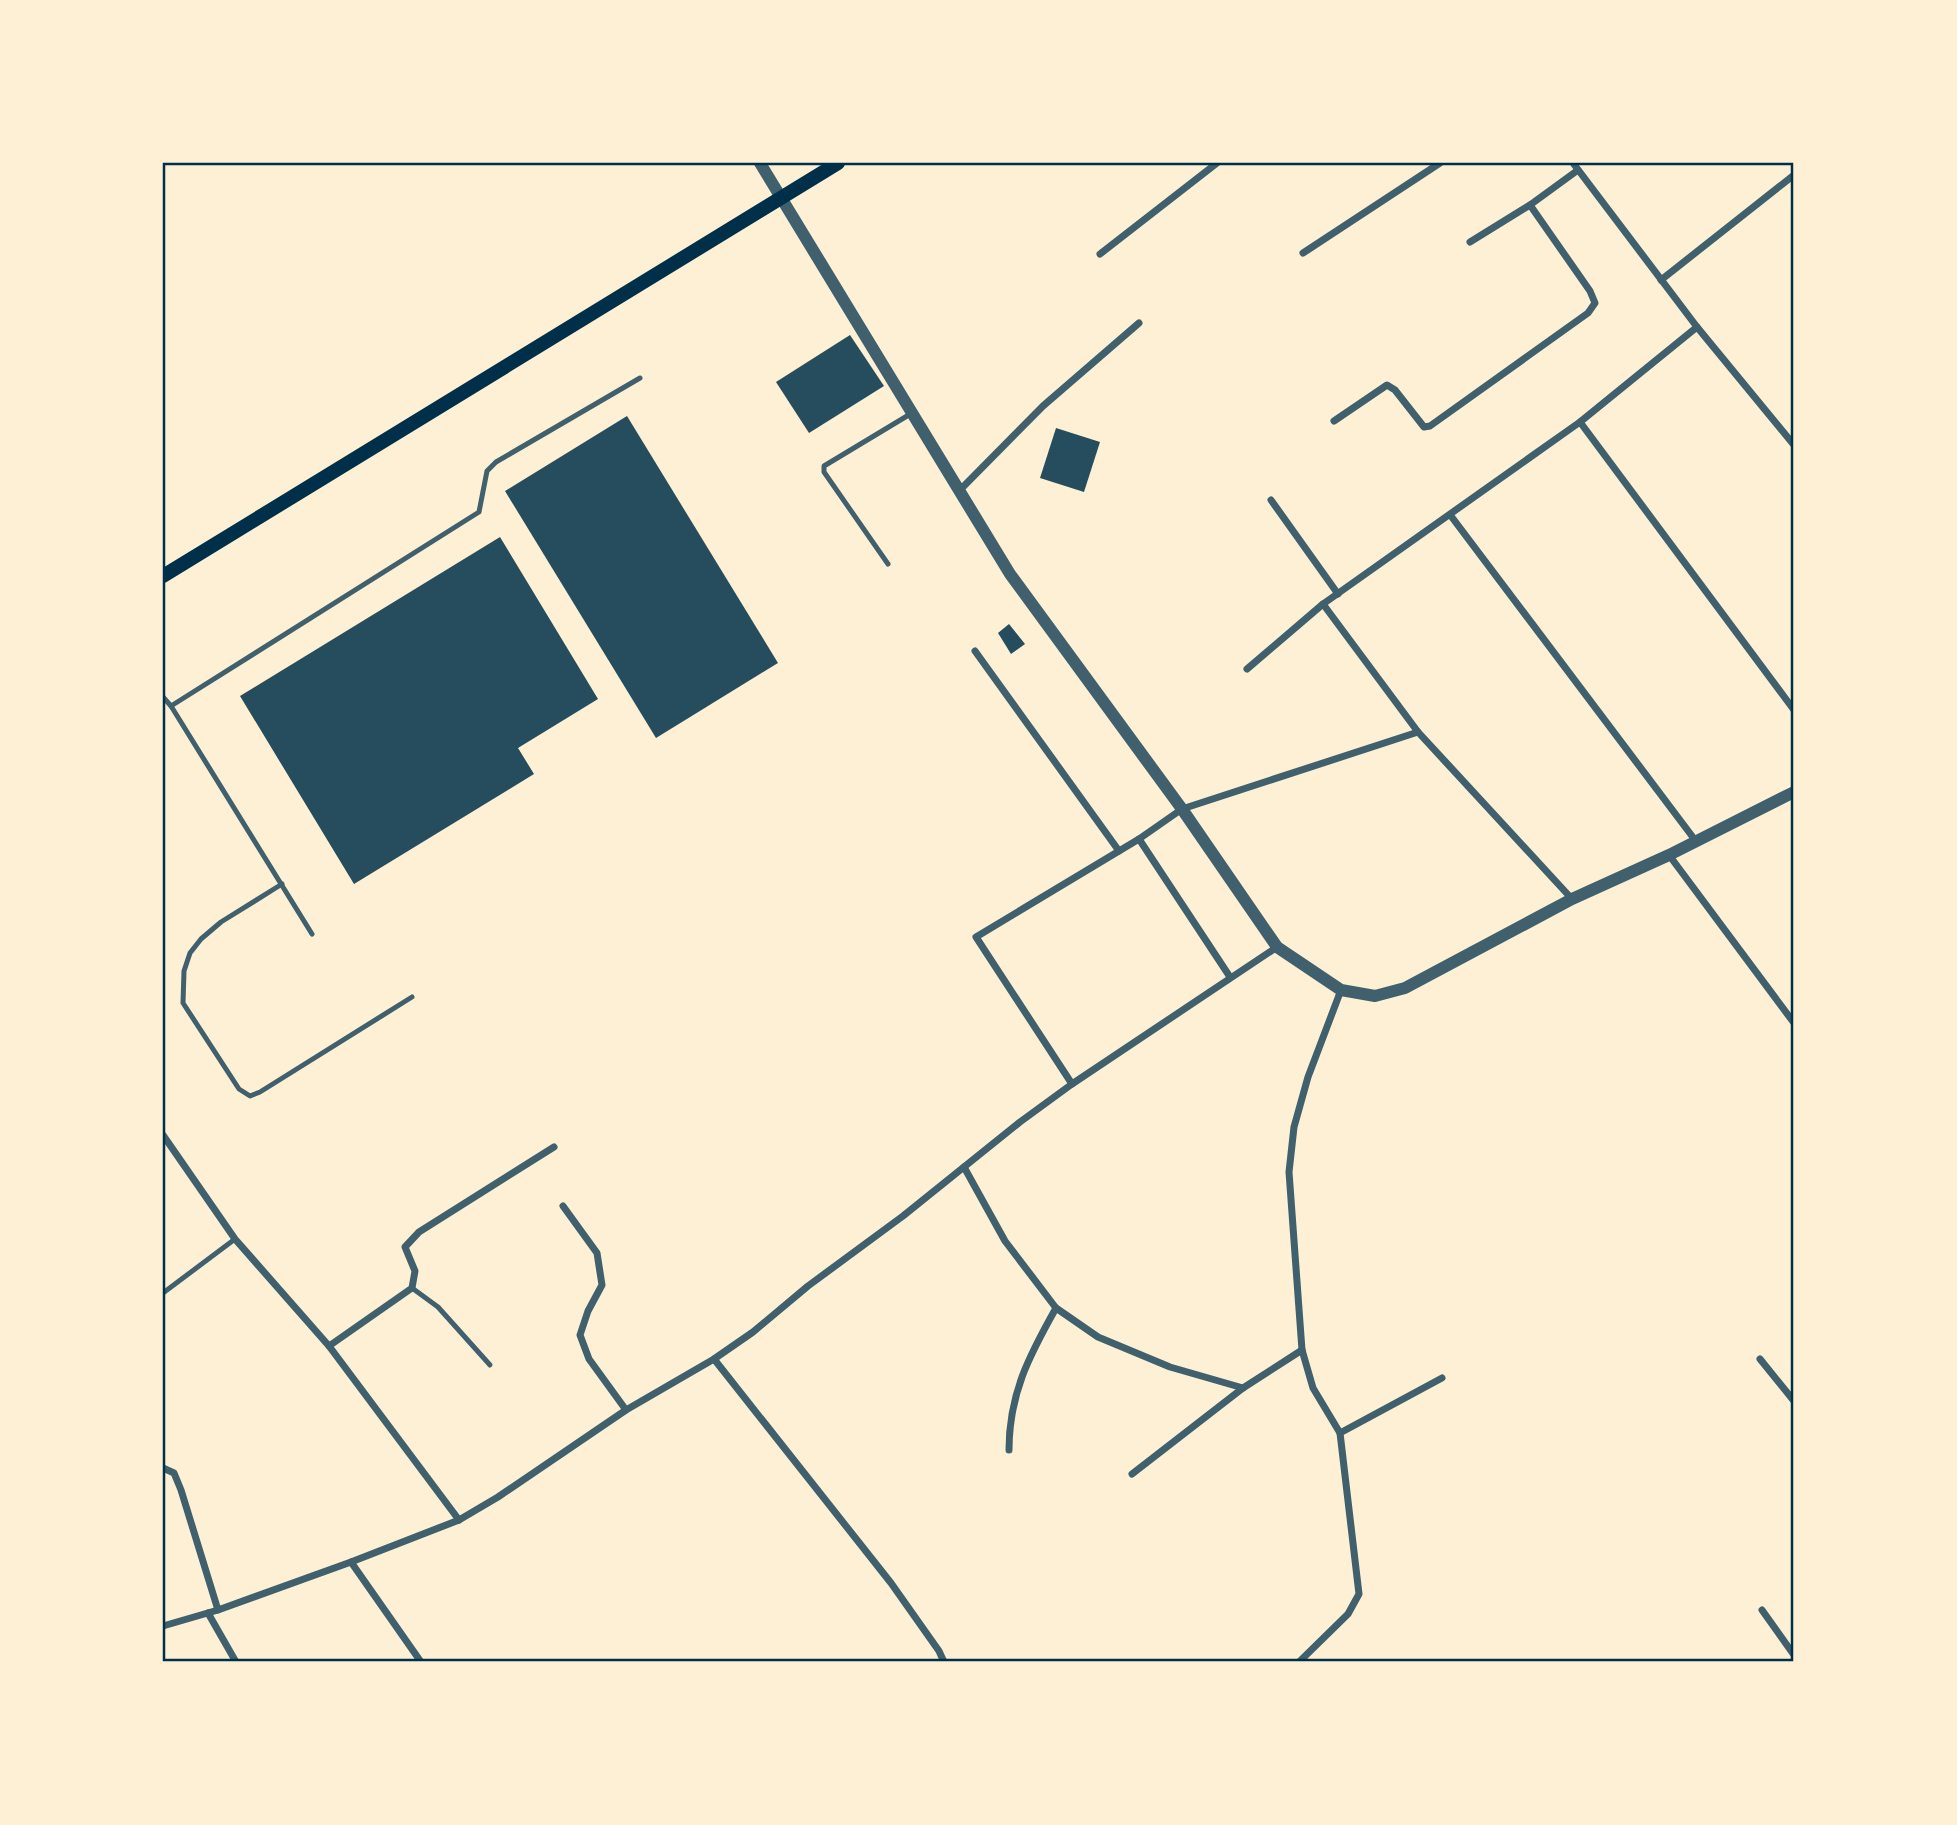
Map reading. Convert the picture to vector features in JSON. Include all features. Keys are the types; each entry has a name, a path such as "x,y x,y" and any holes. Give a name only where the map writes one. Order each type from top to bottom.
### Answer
{"main road":[{"path":"163,576 838,163"}],"street":[{"path":"760,163 1010,573 1182,809 1277,947 1341,990 1375,996 1405,988 1572,899 1669,855 1794,792"},
{"path":"1100,254 1217,163"},
{"path":"1303,253 1440,163"},
{"path":"1470,242 1530,205 1576,166 1697,327 1794,444"},
{"path":"1661,279 1794,174"},
{"path":"1334,421 1387,385 1395,390 1424,427 1430,426 1588,313 1595,303 1590,291 1530,205"},
{"path":"959,491 1042,406 1139,323"},
{"path":"1247,669 1323,604 1451,516 1580,422 1697,327"},
{"path":"1580,422 1794,710"},
{"path":"1271,500 1338,594"},
{"path":"1451,516 1695,840"},
{"path":"1323,604 1418,733 1572,899"},
{"path":"975,652 1119,851"},
{"path":"1072,1084 976,937 1139,839 1182,809 1418,733"},
{"path":"1139,839 1230,977"},
{"path":"1669,855 1794,1023"},
{"path":"163,1626 208,1613 351,1562 459,1520 498,1497 626,1410 714,1359 1072,1084 1277,947"},
{"path":"1298,1662 1348,1614 1359,1594 1340,1433 1313,1388 1301,1350 1289,1172 1294,1127 1308,1077 1341,990"},
{"path":"163,1135 235,1239 329,1346 459,1520"},
{"path":"329,1346 412,1288 415,1271 405,1247 418,1232 554,1147"},
{"path":"964,1167 1005,1241 1056,1308 1098,1337 1170,1367 1243,1388"},
{"path":"563,1206 597,1253 602,1285 588,1311 580,1335 589,1359 626,1410"},
{"path":"1009,1450 1009,1419 1021,1379 1034,1346 1056,1308"},
{"path":"1132,1474 1243,1388 1301,1350"},
{"path":"714,1359 891,1583 944,1662"},
{"path":"1760,1359 1794,1401"},
{"path":"1340,1433 1442,1378"},
{"path":"163,1468 174,1473 181,1490 218,1609"},
{"path":"351,1562 421,1662"},
{"path":"1762,1610 1794,1655"},
{"path":"208,1613 236,1662"}],"lane":[{"path":"171,706 479,512 486,471 496,462 640,378"},
{"path":"888,564 824,471 824,466 912,413"},
{"path":"163,697 312,934"},
{"path":"282,884 221,922 201,939 190,953 184,971 183,1003 239,1088 250,1096 260,1092 412,997"},
{"path":"163,1293 235,1239"},
{"path":"412,1288 438,1307 490,1365"}],"building":[{"path":"850,335 884,386 809,433 776,382"},
{"path":"627,416 778,663 656,738 505,491"},
{"path":"1056,428 1100,442 1084,492 1040,478"},
{"path":"500,537 598,699 518,748 534,774 354,884 240,696"},
{"path":"1009,624 1025,644 1011,654 998,633"}]}
